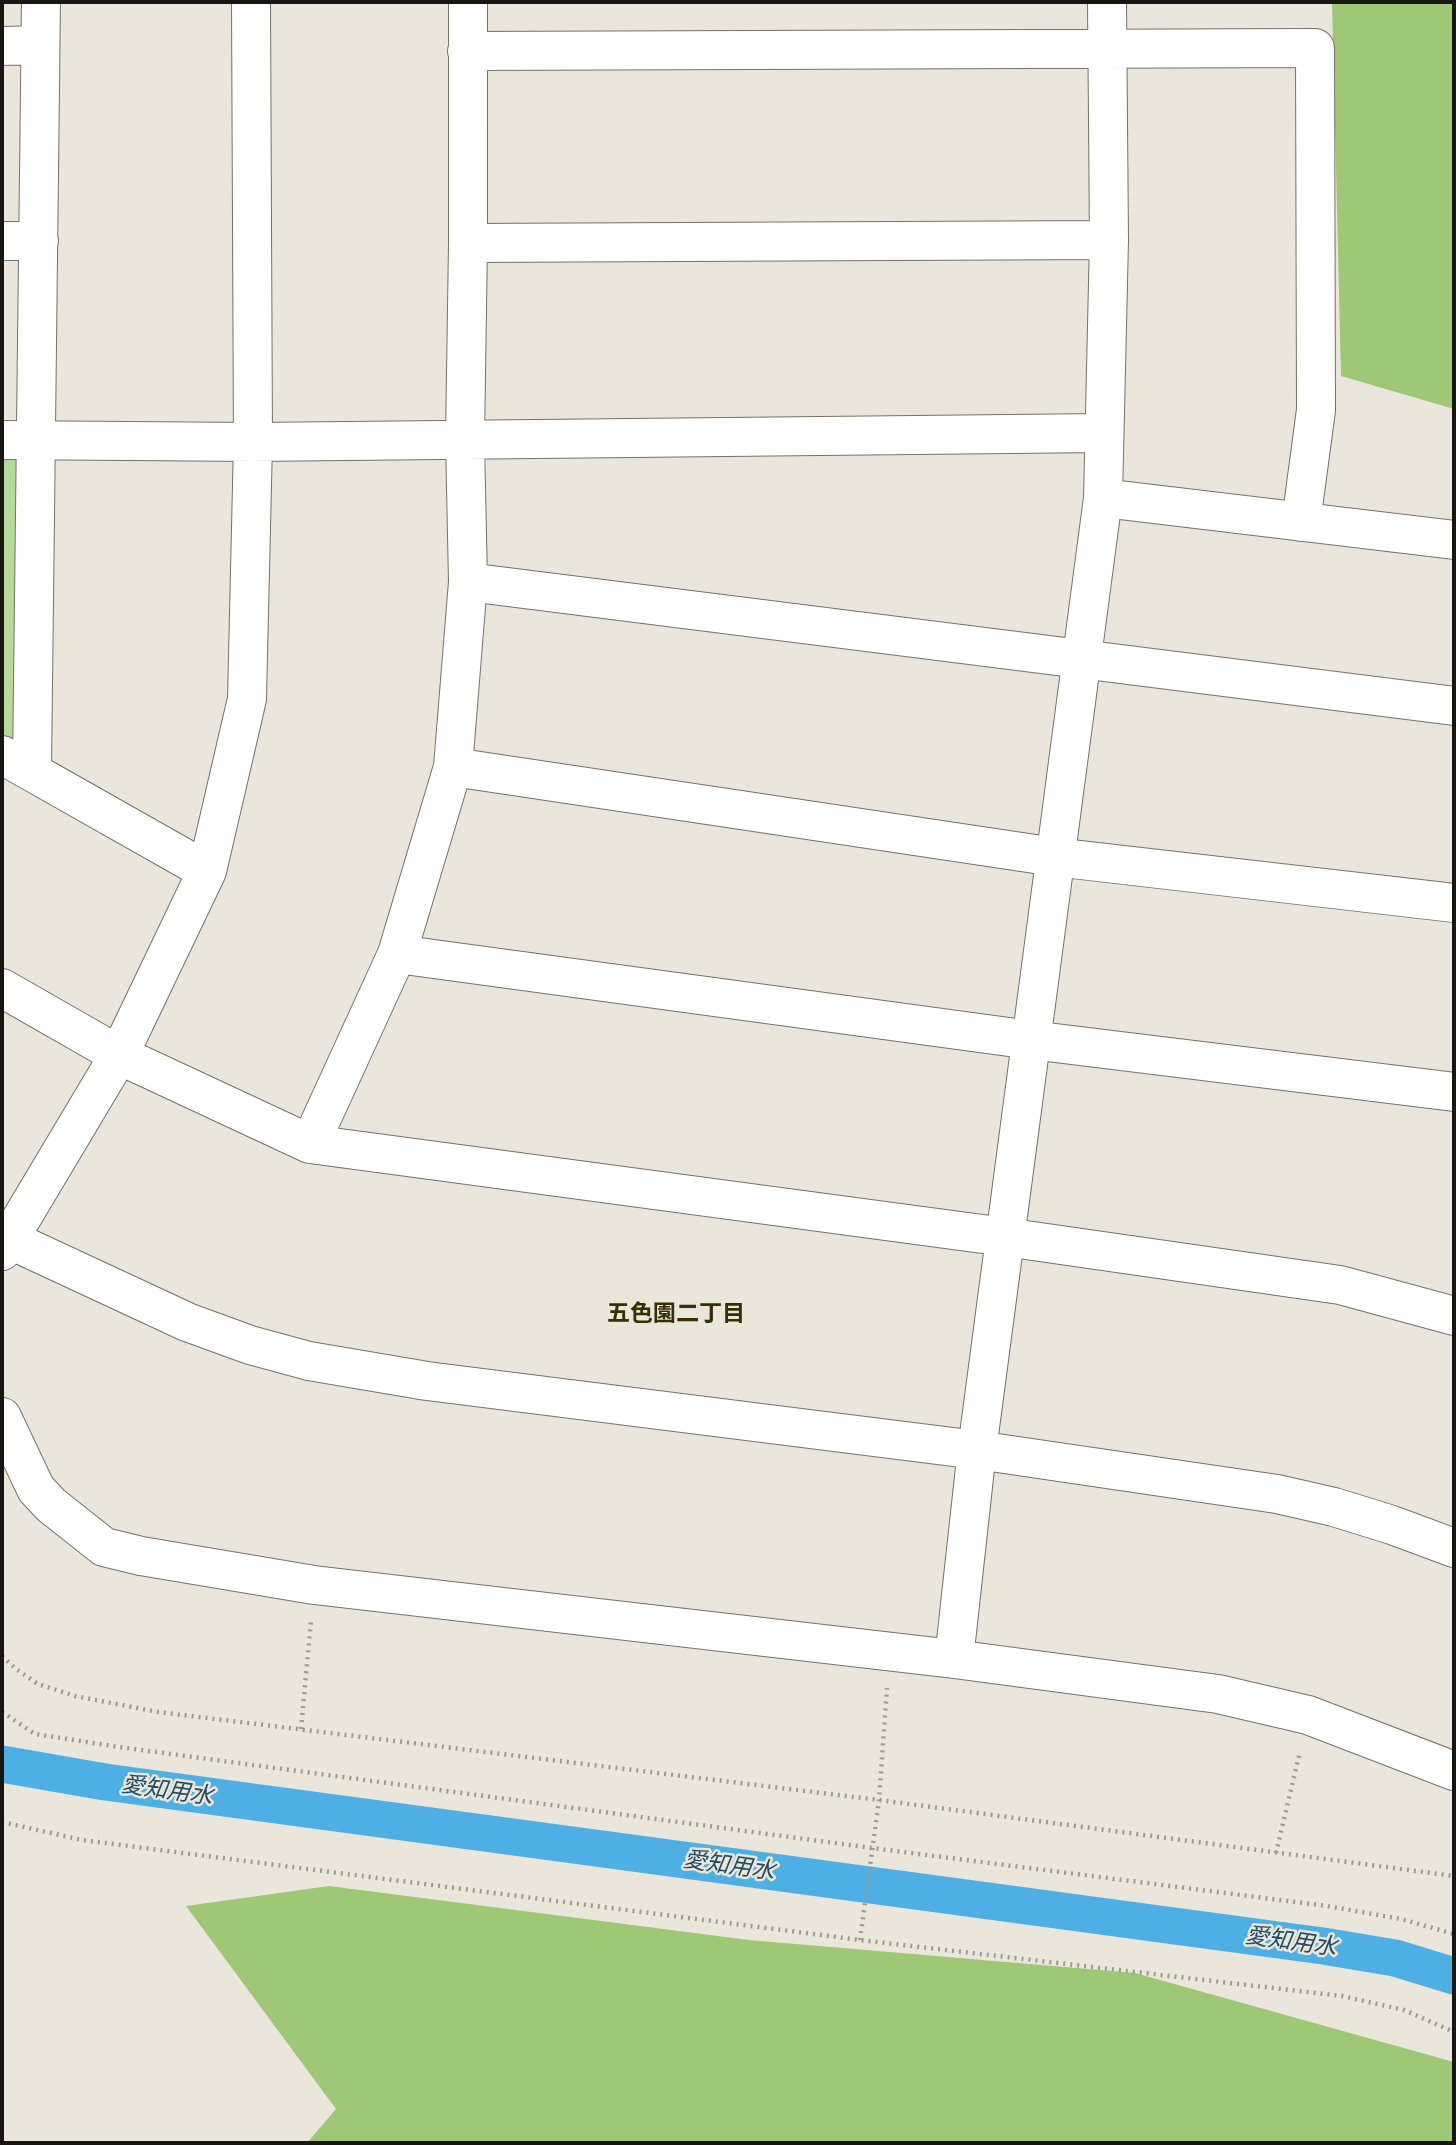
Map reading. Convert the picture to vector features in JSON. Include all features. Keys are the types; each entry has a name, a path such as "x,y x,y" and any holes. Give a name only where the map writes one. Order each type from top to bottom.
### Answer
{"street":[{"path":"41,2 40,46 20,241 17,763 207,871"},
{"path":"251,2 254,442 247,699 207,871 119,1055 4,1242 187,1322 250,1345 309,1361 427,1381 977,1451 1277,1494 1334,1507 1454,1548"},
{"path":"310,1144 397,954 453,767 468,582 465,440 468,2"},
{"path":"954,1659 977,1451 1103,498 1108,240 1107,2"},
{"path":"2,46 40,46"},
{"path":"467,51 1315,48 1316,410 1301,522"},
{"path":"468,243 1108,240"},
{"path":"18,440 254,442 1104,433"},
{"path":"1103,498 1454,540"},
{"path":"468,582 1454,706"},
{"path":"453,767 1055,857 1454,903"},
{"path":"397,954 1031,1040 1454,1092"},
{"path":"2,988 119,1055 310,1144 1006,1237 1340,1285 1454,1316"},
{"path":"2,1418 36,1489 51,1505 104,1547 141,1556 314,1585 954,1659 1218,1694 1308,1715 1454,1771"}],"path":[{"path":"301,1728 314,1585"},
{"path":"860,1940 878,1800 890,1652"},
{"path":"2,1656 38,1684 75,1696 158,1712 878,1800 1454,1876"},
{"path":"2,1712 35,1734 119,1747 1327,1906 1401,1919 1454,1934"},
{"path":"1276,1853 1308,1715"},
{"path":"2,1822 82,1840 860,1940 1342,1996 1404,2010 1454,2032"}],"green space":[{"path":"1332,2 1454,2 1454,409 1341,376"},
{"path":"2,450 25,450 23,754 2,742"},
{"path":"329,1886 749,1940 1135,1973 1454,2062 1454,2143 307,2143 336,2109 186,1906"}],"waterway":[{"name":"愛知用水","path":"2,1764 105,1782 1323,1946 1395,1958 1454,1976"}],"district":[{"name":"五色園二丁目","path":"676,1314"}]}
